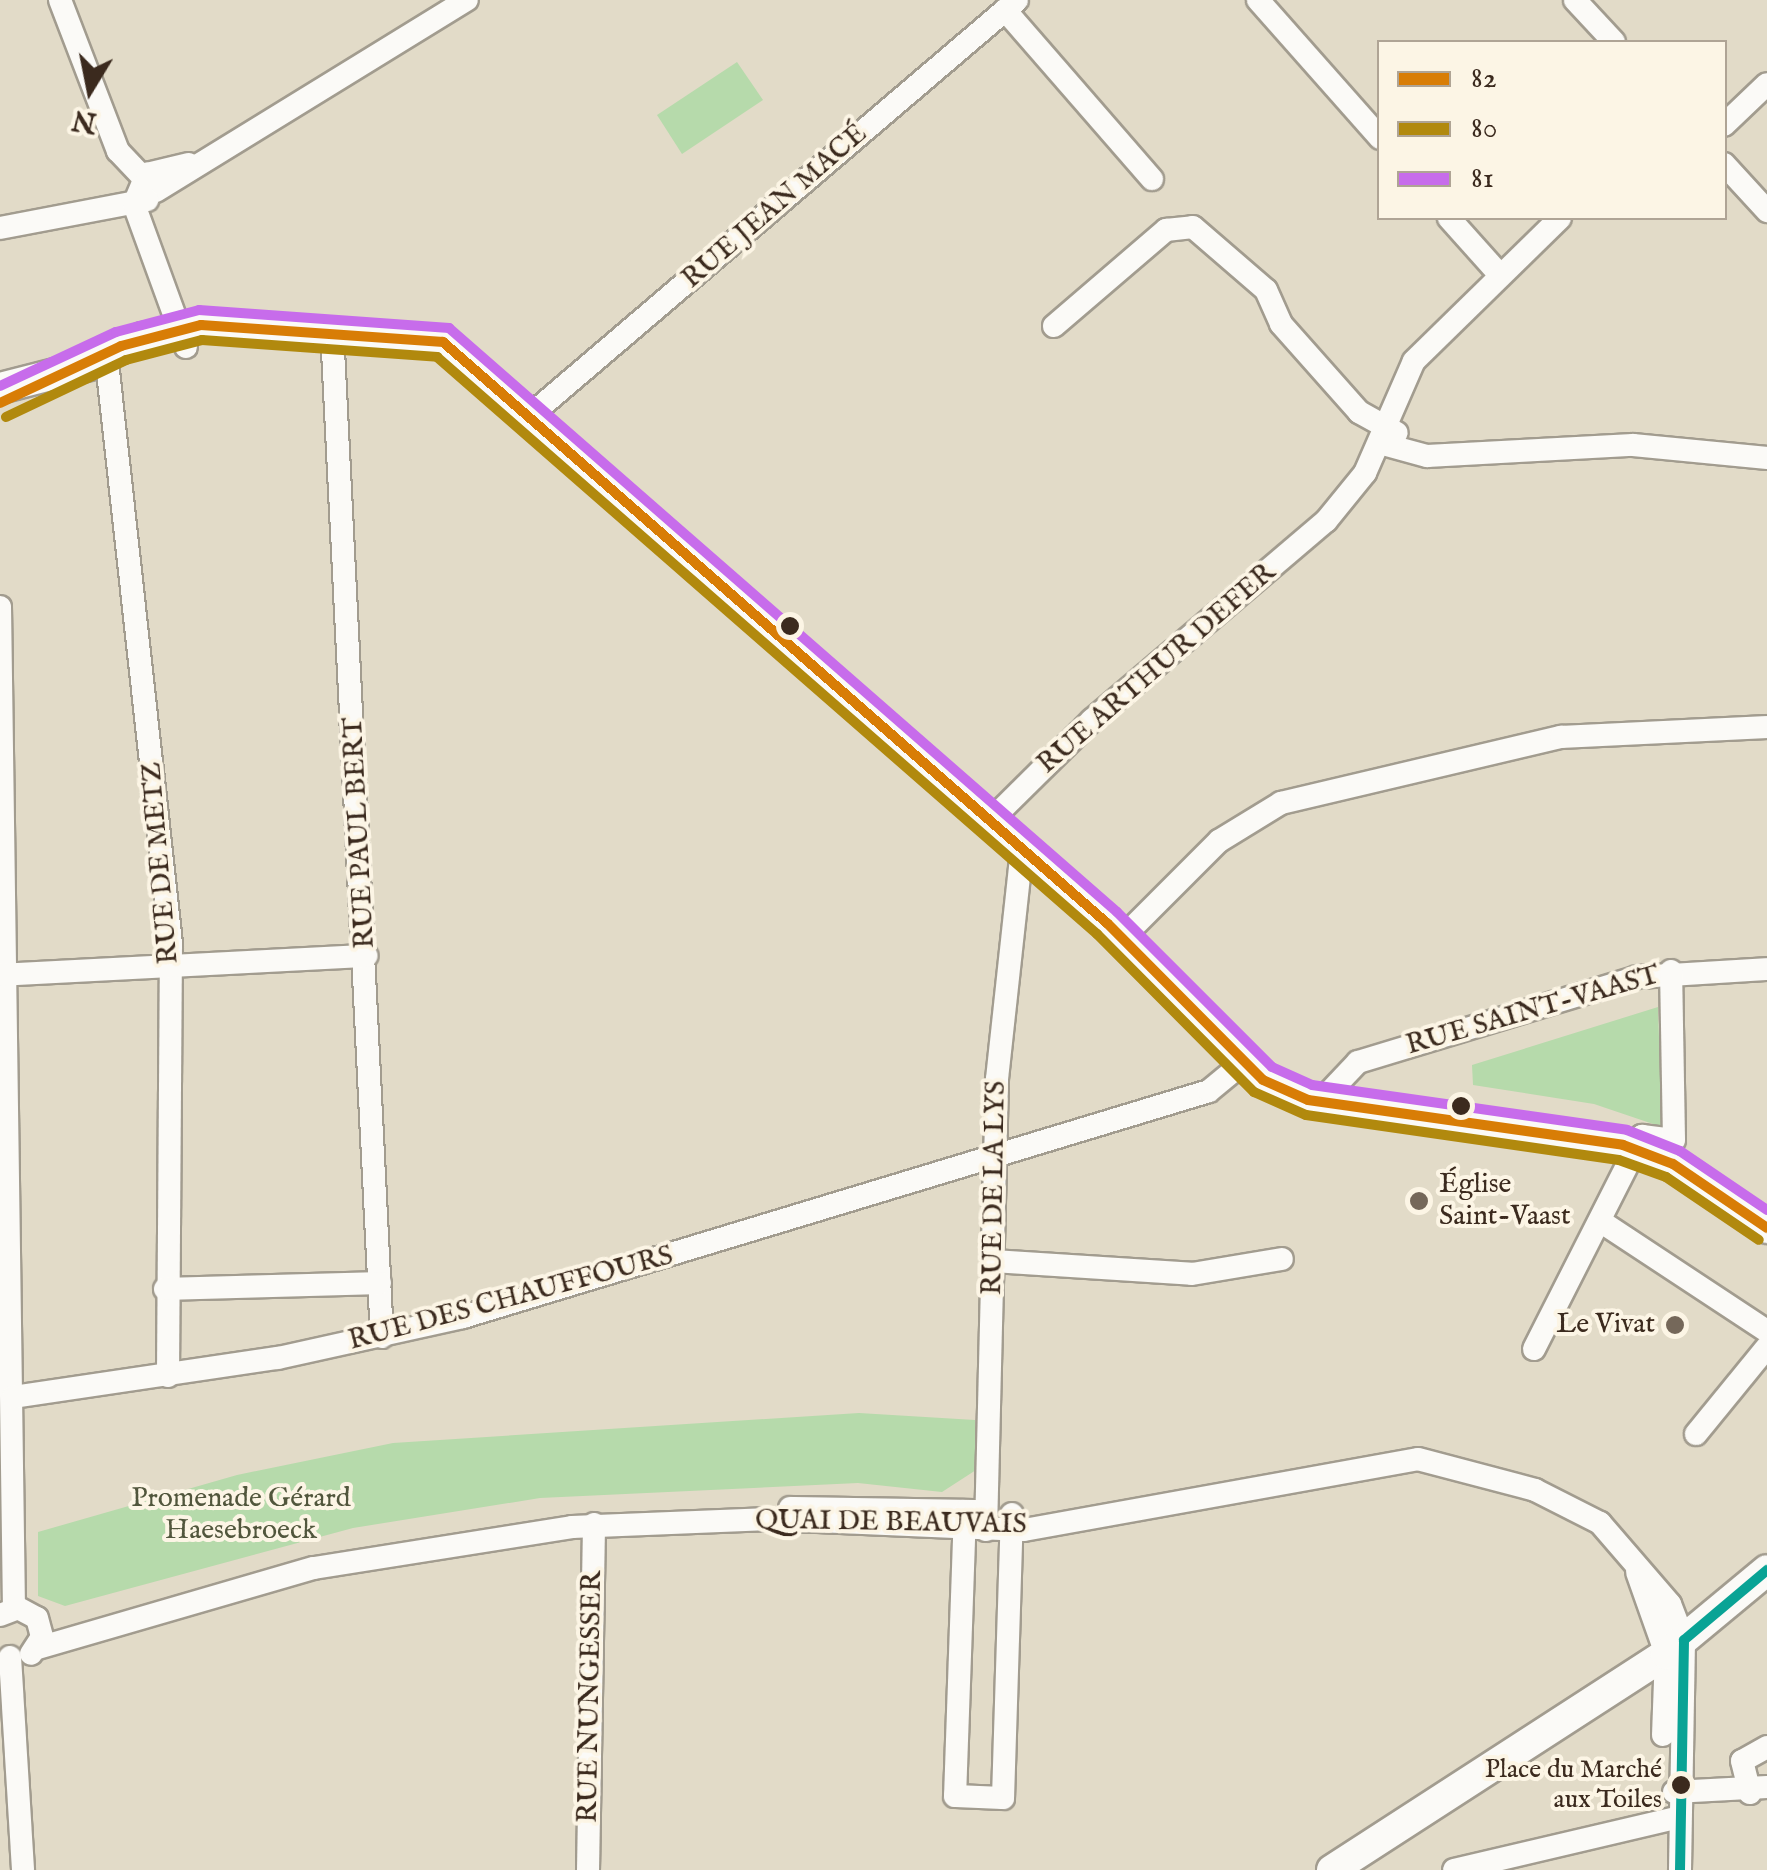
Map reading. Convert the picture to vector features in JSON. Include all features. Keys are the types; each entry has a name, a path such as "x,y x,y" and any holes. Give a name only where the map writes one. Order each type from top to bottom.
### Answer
{"main road":[{"path":"0,388 191,337 323,330 432,337 533,414 991,820 1122,937 1244,1063 1280,1090 1320,1102 1561,1130 1637,1149 1767,1228"},
{"path":"0,403 38,380"},
{"path":"1332,1870 1675,1647 1761,1574"}],"street":[{"path":"60,0 118,152 146,192 191,337"},
{"path":"0,228 146,192 224,150 467,0"},
{"path":"1575,0 1612,40"},
{"path":"1262,1 1377,135"},
{"path":"1011,5 1152,178"},
{"name":"RUE JEAN MACÉ","path":"533,414 1011,5"},
{"path":"1727,121 1767,84"},
{"path":"1727,167 1767,210"},
{"path":"1452,220 1500,275 1558,220"},
{"path":"1054,326 1166,230 1193,226 1260,284 1281,324 1388,438 1427,456 1652,445 1767,458"},
{"name":"RUE ARTHUR DEFER","path":"991,820 1092,720 1326,521 1366,496 1425,352 1500,275"},
{"name":"RUE PAUL BERT","path":"323,330 366,956 382,1337"},
{"name":"RUE DE METZ","path":"107,357 172,966 165,1288 168,1376"},
{"path":"0,607 6,1263 13,1397 7,1612"},
{"path":"1122,937 1219,842 1281,803 1532,741 1758,727"},
{"name":"RUE DE LA LYS","path":"1012,1522 1003,1798 955,1796 959,1680 976,1520 993,1261 998,1062 1022,848"},
{"path":"4,974 366,956"},
{"name":"RUE SAINT-VAAST","path":"1320,1102 1358,1062 1670,971 1767,969"},
{"path":"1534,1349 1642,1136 1674,1140 1670,971"},
{"name":"RUE DES CHAUFFOURS","path":"13,1397 168,1376 382,1337 1209,1091 1244,1063"},
{"path":"1600,1220 1767,1331"},
{"path":"993,1261 1192,1274 1282,1259"},
{"path":"165,1288 380,1283"},
{"path":"1696,1434 1767,1348"},
{"name":"QUAI DE BEAUVAIS","path":"13,1653 314,1568 594,1524 1068,1519 1399,1458 1535,1490 1600,1523 1628,1550 1675,1647"},
{"name":"RUE NUNGESSER","path":"588,1870 594,1524"},
{"name":"QUAI DE BEAUVAIS","path":"7,1612 57,1627 110,1625"},
{"path":"23,1870 13,1653 37,1618"},
{"path":"1675,1647 1668,1792 1677,1870"},
{"path":"1759,1790 1734,1766 1767,1748"},
{"path":"1668,1792 1759,1790"},
{"path":"1454,1870 1669,1819"}],"green space":[{"path":"737,62 763,100 682,154 657,115"},
{"path":"1658,1007 1662,1127 1594,1104 1473,1085 1472,1065"},
{"name":"Promenade Gérard Haesebroeck","path":"859,1413 975,1420 976,1470 942,1492 858,1483 540,1498 353,1528 65,1606 38,1596 38,1532 237,1475 393,1443"}],"transit line":[{"name":"81","path":"0,386 116,332 199,310 449,328 1117,912 1272,1067 1312,1085 1627,1130 1680,1151 1767,1210"},
{"name":"82","path":"0,403 121,346 201,325 443,342 1107,923 1263,1080 1308,1100 1623,1145 1673,1164 1767,1228"},
{"name":"80","path":"6,417 126,360 202,340 437,357 1097,934 1254,1092 1306,1115 1619,1160 1666,1177 1759,1240"},
{"path":"1680,1870 1684,1640 1767,1570"}],"place":[{"name":"Église Saint-Vaast","path":"1419,1201"},
{"name":"Le Vivat","path":"1675,1325"},
{"name":"Place du Marché aux Toiles","path":"1681,1785"}]}
